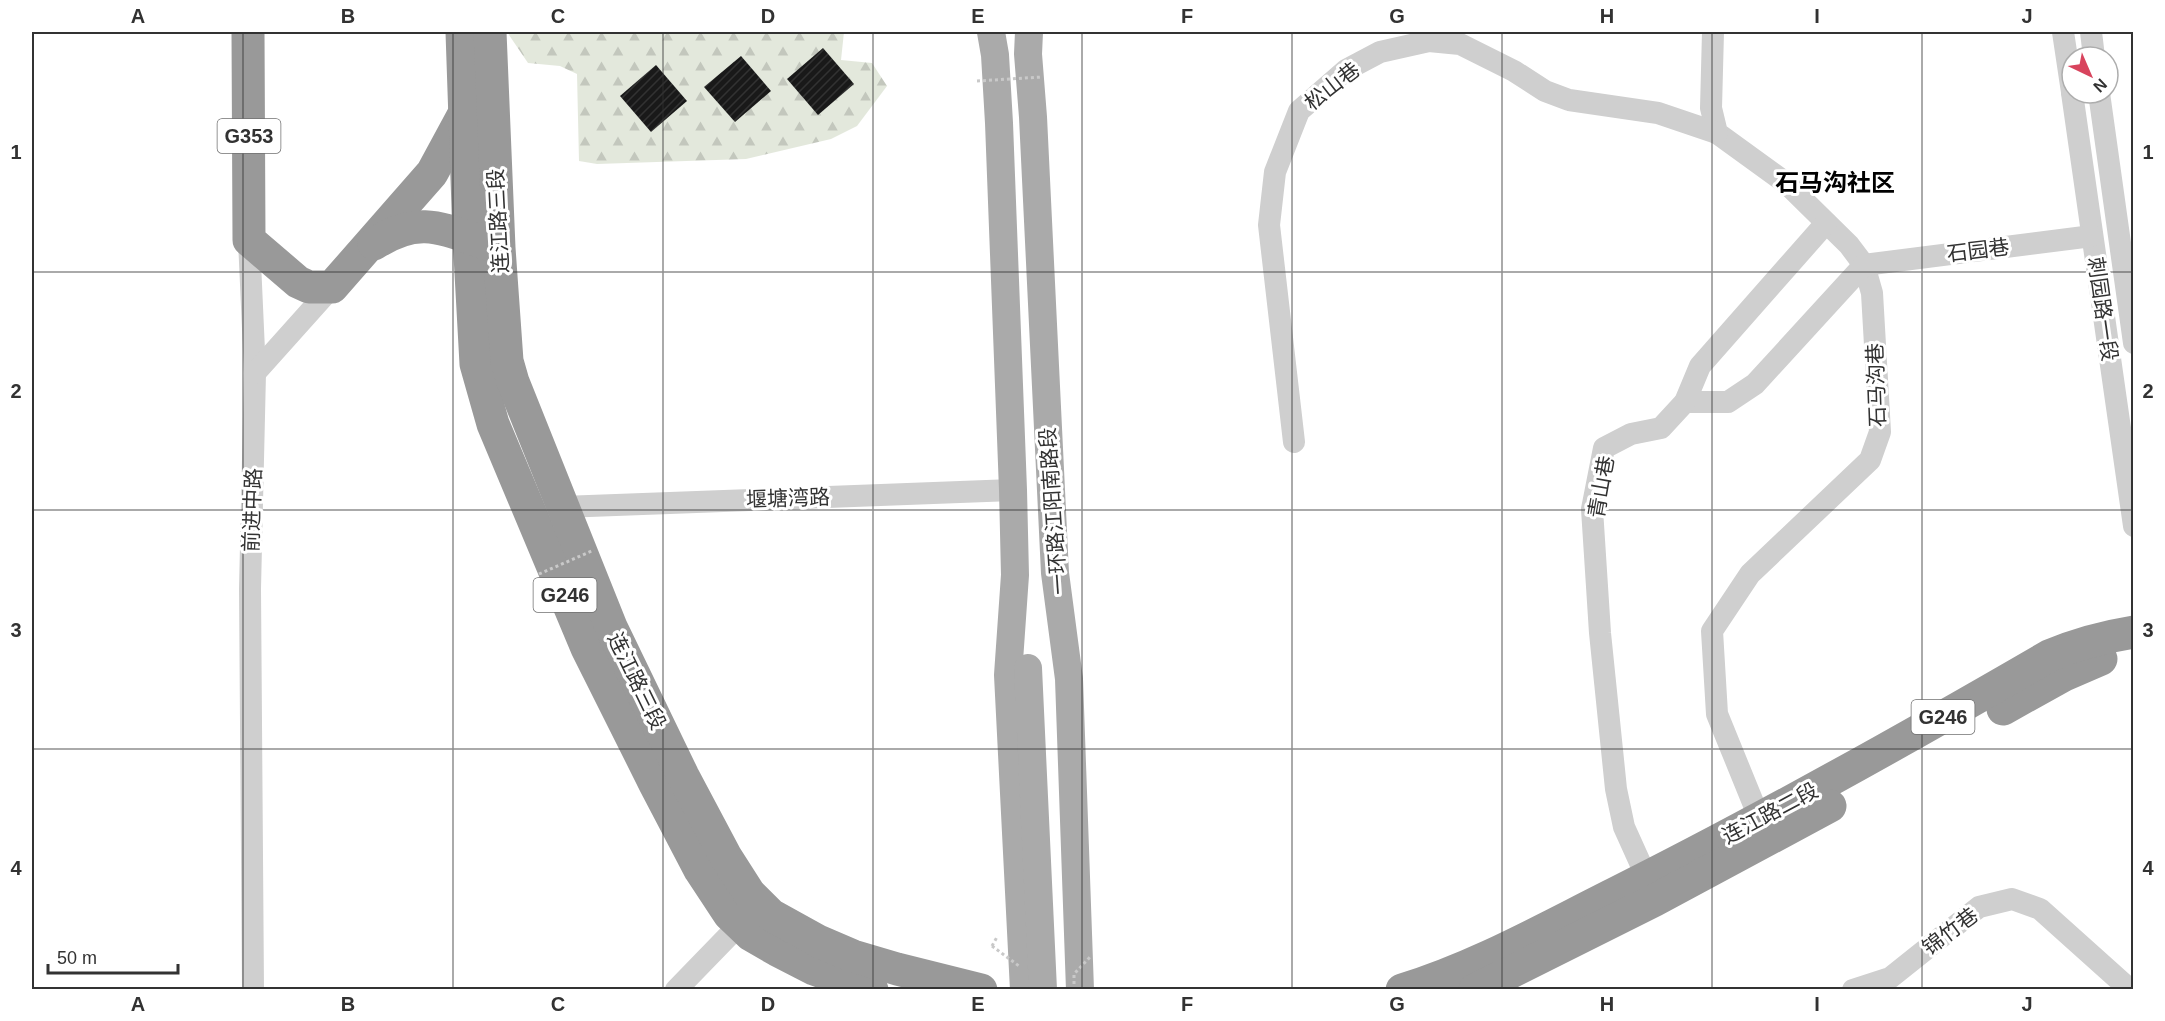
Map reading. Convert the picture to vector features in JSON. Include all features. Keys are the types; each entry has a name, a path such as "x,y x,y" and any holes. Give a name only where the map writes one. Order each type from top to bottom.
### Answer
{"highway":[{"name":"前进中路","path":"248,32 249,240"},
{"name":"连江路三段","path":"462,32 476,364 493,424 587,648 700,870 729,914 751,935 814,969 872,990"},
{"name":"连江路三段","path":"490,32 499,248 507,361 513,382 611,627 683,776 726,857 749,893 771,915 818,941 853,956 981,990"},
{"path":"249,240 298,282 309,287 332,287 432,172 466,111"},
{"path":"368,248 402,230 433,226 499,248"},
{"name":"连江路二段","path":"1479,989 1655,900 1880,754 2049,656 2078,644 2133,632"},
{"name":"连江路二段","path":"1402,990 1471,966 1647,878 1764,829 2064,675 2103,658 2133,655"}],"main road":[{"name":"一环路江阳南路段","path":"991,32 995,55 999,123 1013,489 1015,575 1008,675 1022,978"},
{"name":"一环路江阳南路段","path":"1029,32 1028,54 1055,573 1069,679 1080,990"},
{"path":"1043,990 1037,669 1055,573"},
{"path":"1015,575 1037,669 1061,990"},
{"path":"1021,938 1029,946 1048,951 1062,947 1070,941 1078,928"}],"street":[{"path":"1713,32 1711,108 1717,133"},
{"name":"松山巷","path":"1294,442 1269,225 1275,172 1299,111 1346,70 1380,52 1429,41 1460,45 1514,71 1545,91 1569,100 1658,113 1717,133"},
{"name":"刺园路一段","path":"2074,105 2133,525"},
{"name":"刺园路一段","path":"2101,105 2133,343"},
{"name":"石马沟巷","path":"1717,133 1786,183 1850,245 1864,265 1872,293 1880,432 1870,460 1750,574 1712,631 1717,714 1764,829"},
{"name":"青山巷","path":"1647,878 1624,827 1616,789 1600,633 1592,509 1604,448 1631,434 1661,428 1684,402 1700,366 1826,223"},
{"name":"石园巷","path":"1864,265 2092,236"},
{"name":"前进中路","path":"249,240 255,373 250,589 253,990"},
{"path":"1684,402 1728,402 1755,384 1864,265"},
{"path":"255,373 332,287"},
{"name":"堰塘湾路","path":"562,507 1013,489"},
{"name":"锦竹巷","path":"1852,990 1890,978 1979,907 2012,899 2040,909 2132,990"},
{"path":"676,990 740,924"}],"path":[{"path":"977,81 1042,77"},
{"path":"539,574 594,550"},
{"path":"992,945 1022,978"},
{"path":"1074,990 1074,974 1090,957"}],"green space":[{"path":"508,32 844,32 841,60 872,63 887,86 857,126 831,139 746,159 597,164 579,161 577,74 560,66 528,63"}],"building":[{"path":"823,48 854,84 818,115 787,79"},
{"path":"741,56 771,91 735,122 704,87"},
{"path":"656,65 687,101 651,132 620,96"}],"district":[{"name":"石马沟社区","path":"1835,182"}]}
